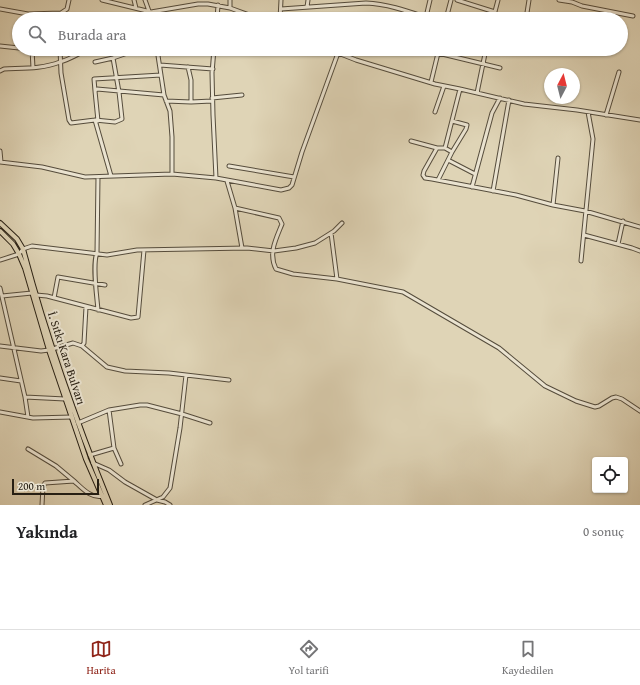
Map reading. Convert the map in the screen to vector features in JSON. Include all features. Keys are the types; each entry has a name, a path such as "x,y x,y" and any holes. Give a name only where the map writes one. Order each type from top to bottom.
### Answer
{"main road":[{"name":"İ. Sıtkı Kara Bulvarı","path":"0,223 17,239 23,249 34,294"},
{"name":"İ. Sıtkı Kara Bulvarı","path":"0,232 13,244 25,268 86,459 110,505"},
{"name":"İ. Sıtkı Kara Bulvarı","path":"51,350 93,463 106,505"}],"street":[{"path":"62,12 67,9 70,0"},
{"path":"102,0 150,12 198,4 218,5 241,12"},
{"path":"134,0 136,8"},
{"path":"145,0 150,12"},
{"path":"230,0 230,8"},
{"path":"281,0 281,12"},
{"path":"307,7 308,0"},
{"path":"330,6 331,0"},
{"path":"427,12 430,0"},
{"path":"448,12 451,0"},
{"path":"457,0 495,12 498,0"},
{"path":"527,12 529,0"},
{"path":"559,0 613,12"},
{"path":"281,8 379,2 410,12"},
{"path":"218,5 218,12"},
{"path":"0,9 19,12"},
{"path":"628,15 633,16"},
{"path":"0,46 12,47"},
{"path":"32,56 33,68"},
{"path":"60,56 69,120 71,123 96,120 116,122 122,119 113,58"},
{"path":"0,71 4,69 33,68 60,62 73,56"},
{"path":"95,62 119,56"},
{"path":"158,56 164,95 170,111 172,174"},
{"path":"214,56 212,100 216,178"},
{"path":"0,151 1,162 42,167 85,177 172,174 216,178 281,190 289,188 337,56"},
{"path":"348,56 444,86 524,104 640,120"},
{"path":"431,82 437,56"},
{"path":"455,56 500,68"},
{"path":"477,93 485,56"},
{"path":"160,65 213,69"},
{"path":"188,67 191,80 191,102"},
{"path":"606,115 619,72"},
{"path":"111,176 96,120 94,79 161,75"},
{"path":"435,112 444,86"},
{"path":"95,91 97,89 103,89 119,92 164,95"},
{"path":"445,148 460,89"},
{"path":"166,101 191,102 242,95"},
{"path":"472,187 492,113 500,98"},
{"path":"493,191 509,100"},
{"path":"581,261 584,235 583,228 593,139 588,112"},
{"path":"438,180 467,125 452,121"},
{"path":"411,141 437,148 445,148 452,152"},
{"path":"437,148 424,171 423,175 425,178 516,195 553,205 585,211 640,227"},
{"path":"553,205 558,158"},
{"path":"448,160 475,174"},
{"path":"229,166 294,177"},
{"path":"98,177 97,253 95,262 98,310"},
{"path":"228,181 235,208 242,248"},
{"path":"235,208 279,218 282,224 272,250 272,263 276,269 293,274 337,279 403,292 499,348 546,386 576,401 595,407 612,398 619,398 640,411"},
{"path":"618,244 623,222"},
{"path":"0,260 19,254 23,249 32,246 107,255 144,250 242,248 272,250 296,248 314,242 331,233 342,223"},
{"path":"331,233 334,243 337,279"},
{"path":"584,235 640,251"},
{"path":"2,296 34,294 131,318 138,318 144,250"},
{"path":"54,298 58,277 105,285"},
{"path":"0,289 25,397 28,417"},
{"path":"82,346 84,343 86,307"},
{"path":"0,316 6,316"},
{"path":"0,346 36,351 51,350 73,343 82,346 107,368 125,371 186,375 229,380"},
{"path":"145,505 163,497 170,488 182,414 186,375"},
{"path":"0,378 21,381"},
{"path":"25,397 66,399"},
{"path":"78,423 109,410 147,405 210,423"},
{"path":"109,410 114,448 120,464"},
{"path":"0,412 28,417 72,417"},
{"path":"90,455 114,448"},
{"path":"28,449 56,466 86,492 98,497 104,496"},
{"path":"93,463 109,470 125,482 157,500 170,505"},
{"path":"42,505 43,487 45,483 74,481"}]}
